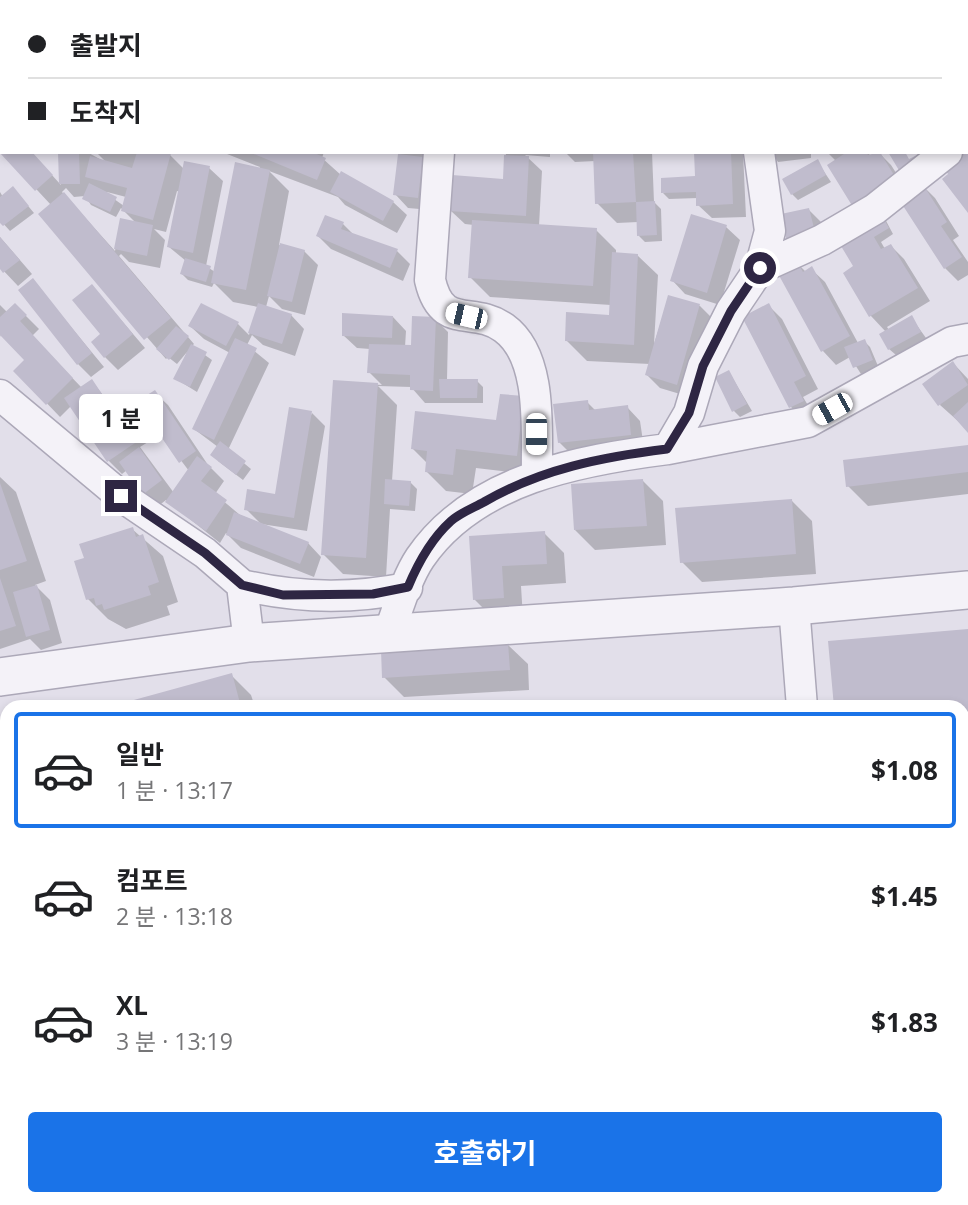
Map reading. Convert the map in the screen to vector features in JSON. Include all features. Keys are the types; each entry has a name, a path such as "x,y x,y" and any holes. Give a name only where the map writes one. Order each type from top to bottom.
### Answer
{"street":[{"path":"439,154 430,281 435,300 446,311 505,329 524,355 535,386 537,476"},
{"path":"667,449 689,413 703,366 731,311 760,268 770,231 759,154"},
{"path":"760,268 822,240 875,209 944,154"},
{"path":"389,633 419,560 452,521 504,490 537,476 601,457 667,449 808,422 952,342 968,339"},
{"path":"0,395 121,496 205,553 242,585 283,595 373,594 408,587"},
{"path":"242,585 249,643"},
{"path":"0,677 249,643 794,606 968,590"},
{"path":"794,606 801,700"}],"building":[{"path":"1,154 34,154 53,175 35,191"},
{"path":"58,154 79,154 80,184 59,184"},
{"path":"136,154 171,154 153,220 121,211 127,188 85,177 90,156 132,168"},
{"path":"254,154 317,154 326,158 317,180"},
{"path":"398,154 423,157 418,198 393,195"},
{"path":"593,154 633,154 636,202 595,204"},
{"path":"694,154 731,154 733,204 696,206 696,192 661,193 661,178 695,176"},
{"path":"844,154 881,154 900,185 856,212 827,165"},
{"path":"889,154 906,154 909,159 917,155 923,165 903,177"},
{"path":"950,154 968,154 968,213 942,179 948,174 940,162"},
{"path":"504,155 529,156 526,216 449,211 452,175 503,179"},
{"path":"818,159 826,175 791,195 782,179"},
{"path":"184,161 210,166 193,253 167,247"},
{"path":"235,162 270,170 246,290 211,283"},
{"path":"341,171 394,201 383,221 330,192"},
{"path":"89,183 117,197 110,212 82,199"},
{"path":"922,183 947,222 941,226 962,257 944,269 898,198"},
{"path":"13,186 29,206 3,226 0,223 0,197"},
{"path":"64,192 171,318 144,340 38,214"},
{"path":"655,201 657,235 637,236 636,202"},
{"path":"809,208 817,240 788,247 781,214"},
{"path":"879,211 889,228 874,237 881,249 891,244 918,288 869,317 843,273 853,266 838,241"},
{"path":"691,214 727,225 707,293 670,281"},
{"path":"325,215 344,222 341,229 398,249 390,268 316,236"},
{"path":"120,218 153,225 147,256 114,249"},
{"path":"472,220 597,228 593,286 468,278"},
{"path":"0,237 20,260 3,273 0,269"},
{"path":"280,243 305,250 292,302 267,296"},
{"path":"612,252 638,254 634,345 565,341 566,312 609,315"},
{"path":"185,258 211,266 206,282 180,274"},
{"path":"796,260 803,272 812,266 850,336 821,352 776,270"},
{"path":"33,278 92,353 77,365 18,290"},
{"path":"92,284 133,334 104,358 91,342 100,334 72,300"},
{"path":"668,295 700,304 677,385 645,375"},
{"path":"15,303 27,315 20,321 73,378 46,405 13,371 24,360 0,335 0,317"},
{"path":"201,303 239,322 226,346 188,326"},
{"path":"258,303 292,314 282,344 248,333"},
{"path":"769,303 806,376 794,382 804,401 789,408 742,317"},
{"path":"342,313 393,316 392,338 342,336"},
{"path":"912,315 921,332 888,350 879,334"},
{"path":"412,316 436,317 433,391 410,390 410,375 367,373 369,344 411,345"},
{"path":"176,326 189,336 169,360 156,349"},
{"path":"235,338 257,348 214,440 192,429"},
{"path":"865,339 873,360 853,368 844,347"},
{"path":"191,344 207,352 190,387 173,379"},
{"path":"953,361 968,385 938,406 922,384"},
{"path":"729,370 747,404 732,412 715,377"},
{"path":"92,379 116,415 155,390 196,451 179,463 149,419 128,433 135,443 107,462 64,398"},
{"path":"439,379 478,379 477,398 440,398"},
{"path":"333,380 378,383 366,558 321,555"},
{"path":"500,394 524,396 517,456 456,449 453,475 425,472 427,451 411,449 415,411 496,420"},
{"path":"588,400 589,410 628,405 631,435 558,443 553,404"},
{"path":"968,402 968,433 953,416"},
{"path":"289,407 312,411 294,518 244,510 247,489 275,494"},
{"path":"220,441 246,461 236,475 210,455"},
{"path":"968,445 968,472 846,487 843,460"},
{"path":"139,447 162,480 142,495 119,462"},
{"path":"197,456 212,467 201,481 227,500 206,531 165,502"},
{"path":"385,479 411,481 409,506 384,504"},
{"path":"643,479 647,526 574,530 571,484"},
{"path":"0,483 27,561 0,570"},
{"path":"792,499 796,554 680,563 675,508"},
{"path":"234,512 309,542 300,564 226,535"},
{"path":"133,527 136,537 143,534 159,582 148,586 151,595 104,610 102,604 96,606 94,598 86,600 74,561 84,558 79,544"},
{"path":"545,531 547,564 502,566 504,598 473,600 469,536"},
{"path":"0,578 16,626 0,631"},
{"path":"37,585 50,630 26,637 13,592"},
{"path":"968,629 968,700 833,700 828,641"},
{"path":"508,643 510,670 382,678 381,650"},
{"path":"232,673 239,700 134,700"}],"route":[{"path":"121,496 205,553 242,585 283,595 373,594 408,587 419,560 452,521 504,490 537,476 601,457 667,449 689,413 703,366 731,311 760,268"}]}
